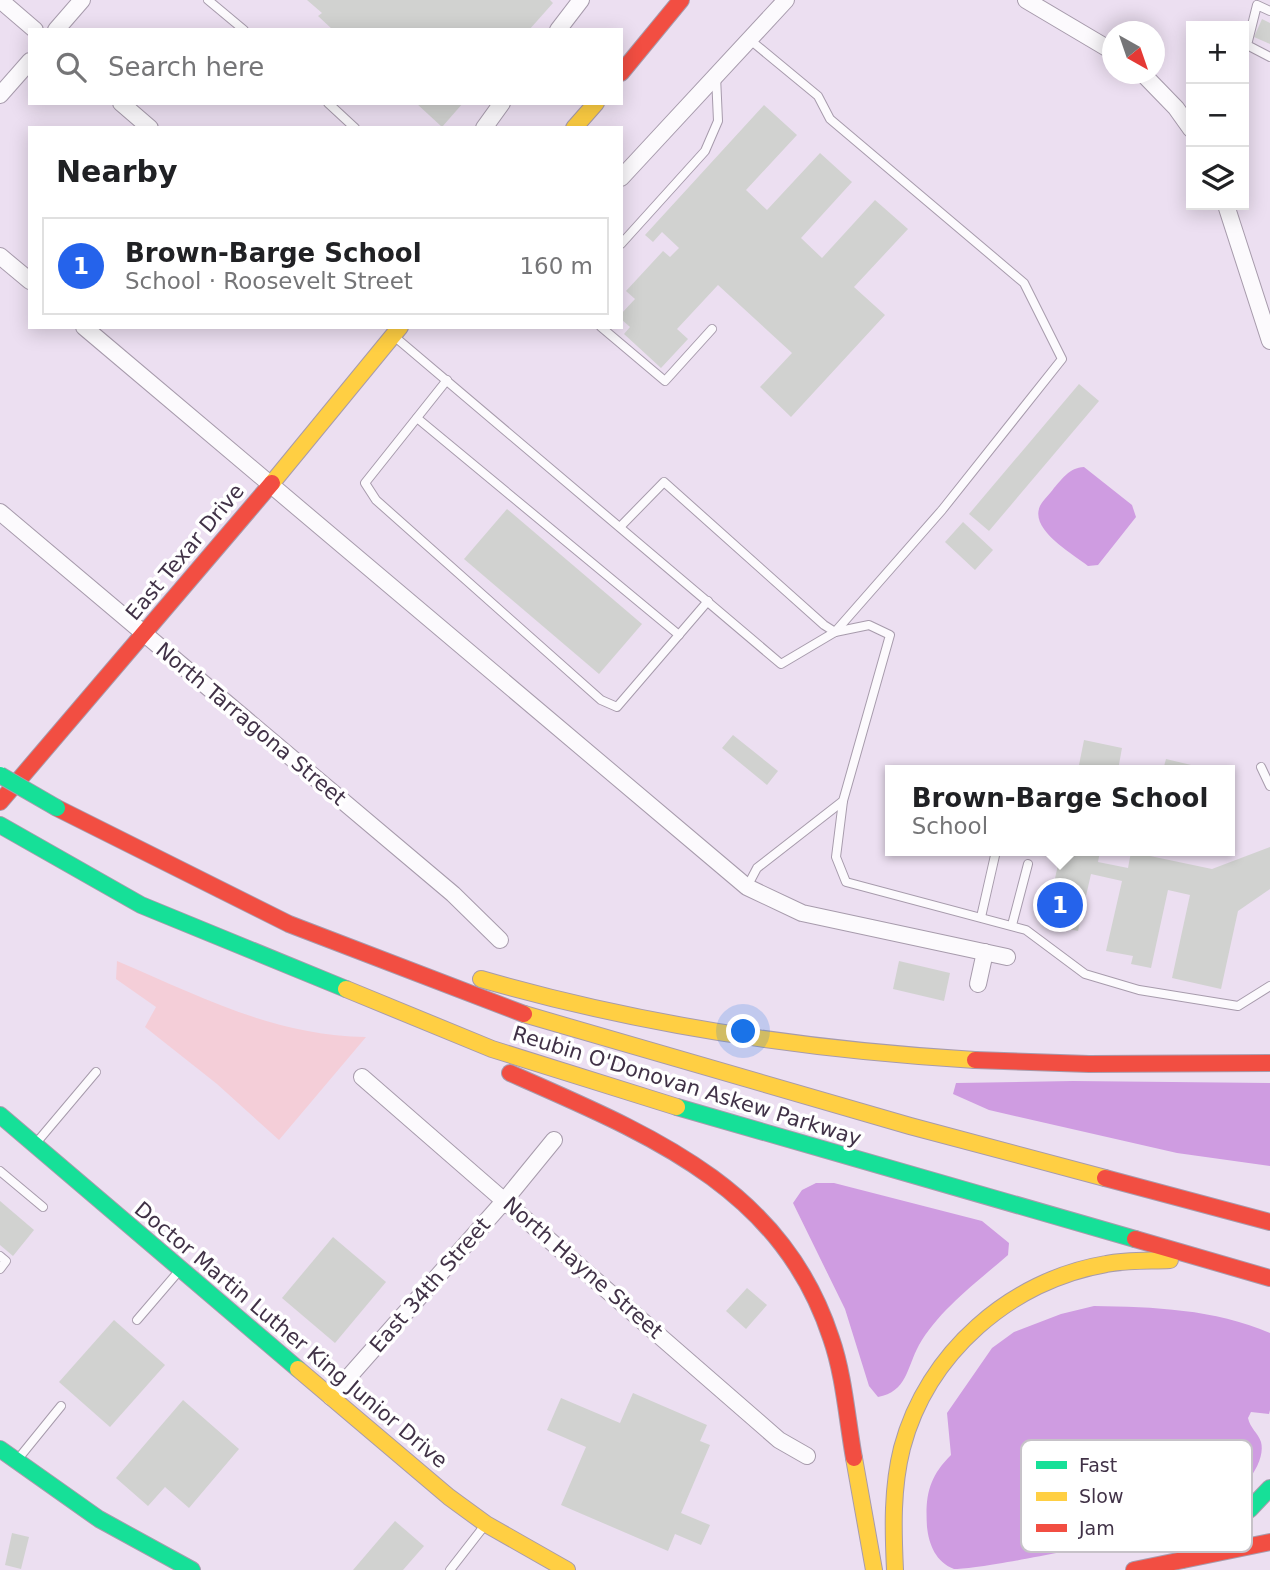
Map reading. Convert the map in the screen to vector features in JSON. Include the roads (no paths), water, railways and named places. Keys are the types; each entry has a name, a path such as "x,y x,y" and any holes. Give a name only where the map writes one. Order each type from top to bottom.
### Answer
{"main road":[{"path":"623,71 681,0"},
{"path":"576,126 594,105"},
{"name":"East Texar Drive","path":"0,802 271,484 392,330"},
{"name":"Reubin O'Donovan Askew Parkway","path":"0,775 57,808 289,924 376,960 581,1033 1083,1174 1270,1222"},
{"name":"Reubin O'Donovan Askew Parkway","path":"0,825 141,905 449,1032 592,1083 1270,1278"},
{"path":"194,877 422,960 543,998 792,1046 861,1054 1001,1062 1270,1063"},
{"path":"449,1032 486,1062 670,1147 728,1184 784,1243 820,1303 832,1339 874,1570"},
{"name":"Doctor Martin Luther King Junior Drive","path":"1,1117 449,1497 486,1524 567,1570"},
{"path":"895,1570 892,1548 893,1500 901,1450 918,1400 952,1348 986,1315 1025,1290 1105,1262 1186,1260 1240,1270"},
{"path":"0,1449 99,1519 192,1570"},
{"path":"1252,1507 1270,1488"},
{"path":"893,1500 899,1539 914,1568"},
{"path":"486,1524 531,1570"},
{"path":"863,1570 868,1536"},
{"path":"1252,1546 1270,1542"},
{"path":"1182,1560 1189,1552"},
{"path":"1134,1570 1221,1552"}],"street":[{"path":"0,0 33,28"},
{"path":"58,28 82,0"},
{"path":"560,28 581,0"},
{"path":"623,176 786,0"},
{"path":"1026,0 1102,45"},
{"path":"0,95 28,63"},
{"path":"1153,84 1186,122"},
{"path":"123,105 148,126"},
{"path":"485,126 501,105"},
{"path":"1228,210 1270,341"},
{"path":"0,257 28,279"},
{"path":"86,329 747,887 802,913 1007,957"},
{"name":"North Tarragona Street","path":"0,512 453,894 500,940"},
{"path":"978,984 985,952"},
{"name":"North Hayne Street","path":"362,1077 779,1440 807,1456"},
{"name":"East 34th Street","path":"331,1397 505,1200 554,1140"}],"lane":[{"path":"208,0 242,28"},
{"path":"1270,11 1257,5 1247,45 1270,57"},
{"path":"392,330 447,380 781,664 835,632 942,510 1062,359 1024,283 830,119 818,96 750,39"},
{"path":"623,242 705,151 718,121 716,75"},
{"path":"330,105 353,126"},
{"path":"603,329 665,382 712,329"},
{"path":"447,380 365,484 376,500 601,700 617,707 708,601"},
{"path":"417,418 679,635"},
{"path":"621,527 664,482 824,625 835,632 869,625 890,635 843,801 836,858 846,882 1026,930 1085,975 1139,990 1238,1006 1270,986"},
{"path":"1261,767 1270,786"},
{"path":"747,887 757,868 843,801"},
{"path":"981,917 995,856"},
{"path":"1012,925 1028,864"},
{"path":"35,1144 96,1072"},
{"path":"0,1171 43,1207"},
{"path":"0,1256 6,1261 0,1269"},
{"path":"137,1320 181,1268"},
{"path":"16,1461 61,1406"},
{"path":"450,1570 486,1524"}],"place":[{"name":"Brown-Barge School","path":"1060,905"}]}
